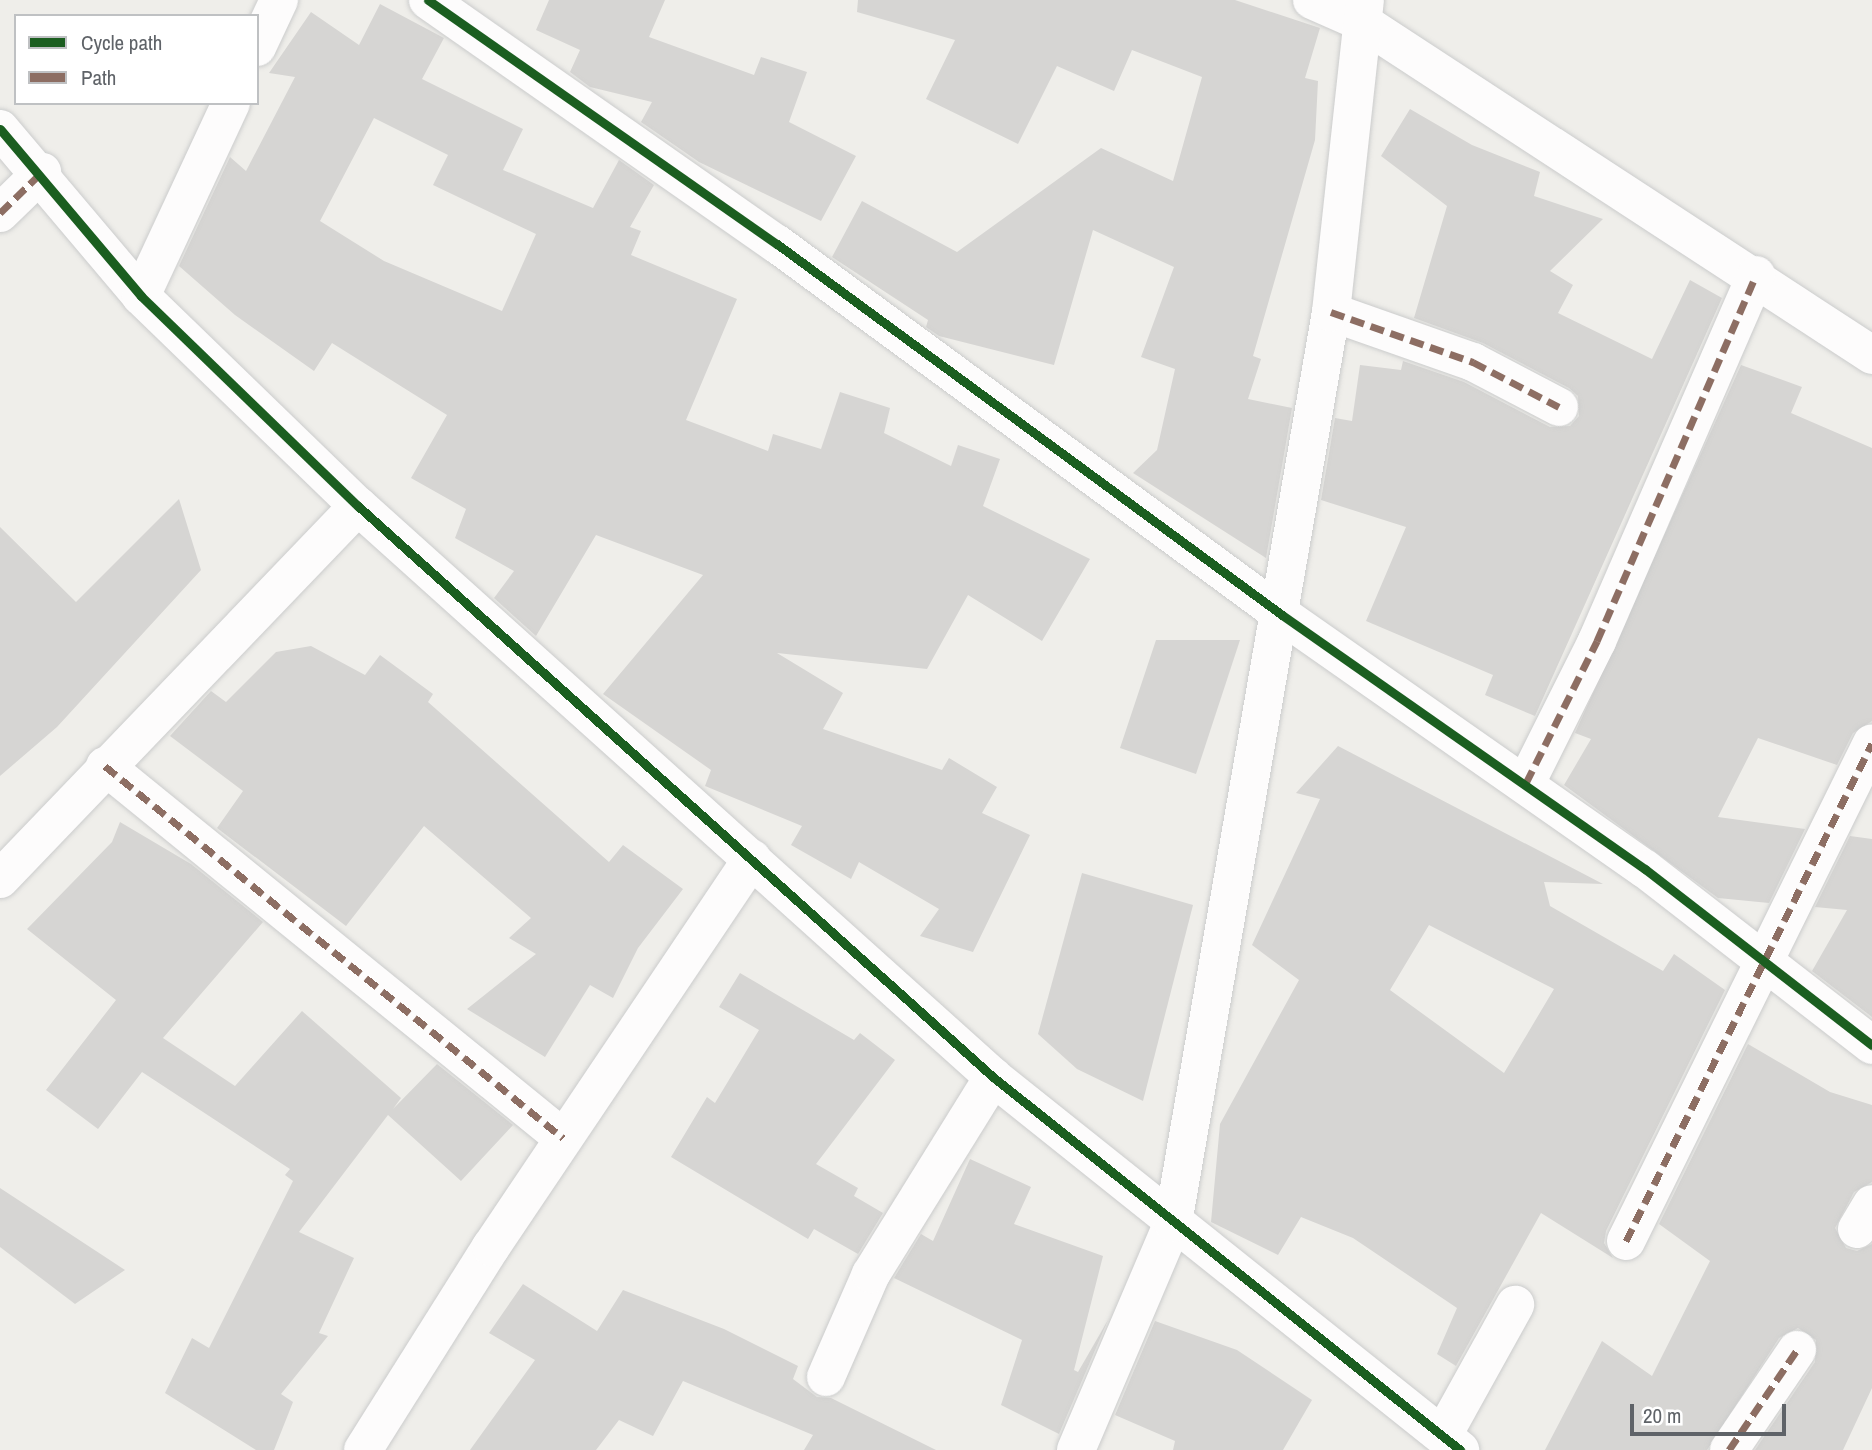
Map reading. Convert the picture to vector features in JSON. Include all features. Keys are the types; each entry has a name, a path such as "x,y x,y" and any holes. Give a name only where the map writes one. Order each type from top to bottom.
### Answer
{"street":[{"path":"259,43 279,0"},
{"path":"428,0 777,244 1282,615 1526,783 1768,963 1872,1045"},
{"path":"1312,0 1363,11 1872,355"},
{"path":"1076,1450 1173,1223 1282,615 1331,312 1363,11"},
{"path":"141,296 230,105"},
{"path":"0,128 41,172 141,296 358,506 993,1077 1451,1442 1515,1305"},
{"path":"0,213 41,172"},
{"path":"1526,783 1597,641 1756,275"},
{"path":"1331,312 1473,362 1559,407"},
{"path":"0,879 105,766 358,506"},
{"path":"1626,1241 1699,1086 1768,963 1872,743"},
{"path":"105,766 564,1139"},
{"path":"362,1450 564,1139 752,859"},
{"path":"826,1377 871,1274 993,1077"},
{"path":"1729,1450 1797,1350"}],"building":[{"path":"549,0 665,0 649,37 754,75 761,57 807,72 789,122 856,156 821,221 699,162 641,122 652,102 590,87 570,72 580,50 536,30"},
{"path":"858,0 1235,0 1320,28 1305,78 1318,81 1315,140 1253,356 1261,359 1248,399 1292,408 1266,558 1133,473 1157,450 1175,369 1141,357 1174,267 1093,230 1054,365 939,336 926,327 928,320 832,257 862,201 957,252 1101,148 1173,181 1202,77 1132,50 1114,91 1057,66 1018,144 926,99 955,40 857,12"},
{"path":"380,4 444,38 422,79 523,129 503,170 593,208 619,160 654,185 630,227 641,231 631,255 737,299 686,420 768,451 773,434 821,449 840,392 890,408 884,433 951,466 958,445 1000,459 983,506 1090,559 1042,641 968,595 927,669 777,653 843,693 823,729 942,770 949,758 997,787 982,813 1030,835 973,952 920,936 939,909 859,862 851,879 791,845 802,826 705,786 711,770 603,694 703,575 596,535 536,636 494,598 514,571 455,538 466,509 411,478 447,415 332,343 314,371 235,315 179,266 230,157 246,171 295,77 269,73 311,12 359,45","holes":["374,118 448,155 433,185 536,234 502,311 384,261 320,221"]},
{"path":"1410,109 1472,145 1540,172 1534,196 1603,219 1550,271 1573,285 1558,313 1652,359 1690,280 1722,298 1535,716 1485,695 1493,675 1366,621 1406,527 1321,500 1335,418 1352,421 1360,365 1401,370 1403,361 1464,382 1550,427 1570,426 1579,416 1578,396 1569,388 1483,343 1414,318 1447,206 1381,156"},
{"path":"1741,365 1802,387 1791,413 1872,448 1872,721 1853,733 1837,765 1758,738 1718,817 1805,829 1769,903 1718,898 1564,785 1591,739 1575,733"},
{"path":"179,499 201,570 57,727 0,776 0,527 76,602"},
{"path":"1156,640 1240,640 1196,774 1120,748"},
{"path":"311,646 365,675 380,655 433,694 428,702 609,862 623,845 683,889 638,948 613,998 590,985 545,1057 467,1009 536,954 509,938 531,918 424,826 346,926 217,828 243,791 170,736 211,691 226,702 276,652"},
{"path":"1338,746 1603,884 1544,882 1550,906 1663,971 1674,954 1725,990 1606,1231 1604,1243 1613,1258 1541,1213 1456,1366 1437,1354 1457,1308 1353,1238 1301,1217 1278,1255 1211,1222 1220,1124 1299,980 1252,945 1320,799 1296,793","holes":["1429,925 1554,989 1504,1073 1390,990"]},
{"path":"120,822 191,864 263,922 163,1038 235,1086 302,1011 401,1098 393,1109 437,1064 513,1125 461,1181 388,1115 299,1232 354,1258 319,1333 328,1336 281,1394 293,1402 274,1450 256,1450 165,1393 192,1338 209,1348 293,1181 285,1175 290,1169 142,1072 98,1129 46,1090 116,1000 27,929 112,842"},
{"path":"1850,836 1872,839 1872,1017 1812,971 1847,910 1815,907"},
{"path":"1082,873 1193,905 1143,1101 1077,1069 1038,1034"},
{"path":"740,973 854,1040 860,1033 895,1060 816,1164 858,1188 854,1196 883,1213 858,1254 814,1229 808,1239 671,1157 707,1097 715,1103 759,1030 719,1007"},
{"path":"1748,1044 1830,1092 1872,1105 1872,1182 1854,1192 1835,1228 1846,1248 1857,1251 1872,1244 1872,1388 1843,1450 1755,1450 1815,1362 1816,1340 1798,1328 1779,1338 1707,1450 1545,1450 1602,1341 1652,1376 1710,1261 1659,1224"},
{"path":"970,1159 1031,1187 1014,1224 1103,1256 1074,1370 1078,1372 1108,1320 1059,1434 1001,1405 1022,1340 894,1278 921,1234 933,1241"},
{"path":"0,1188 125,1270 75,1304 0,1247"},
{"path":"523,1284 597,1331 623,1290 724,1329 798,1366 793,1379 817,1397 831,1398 936,1450 804,1450 813,1435 683,1381 653,1436 619,1420 596,1450 470,1450 535,1360 489,1333"},
{"path":"1155,1321 1237,1350 1312,1400 1283,1450 1173,1450 1175,1441 1115,1415"}],"marked path":[{"path":"0,213 42,172"},
{"path":"1526,783 1597,641 1756,275"},
{"path":"1331,312 1473,362 1559,407"},
{"path":"1626,1241 1872,743"},
{"path":"105,766 563,1138"},
{"path":"1729,1450 1797,1350"}],"cycle path":[{"path":"428,0 777,244 1282,615 1645,869 1872,1045"},
{"path":"0,129 141,296 358,506 993,1077 1460,1450"}]}
